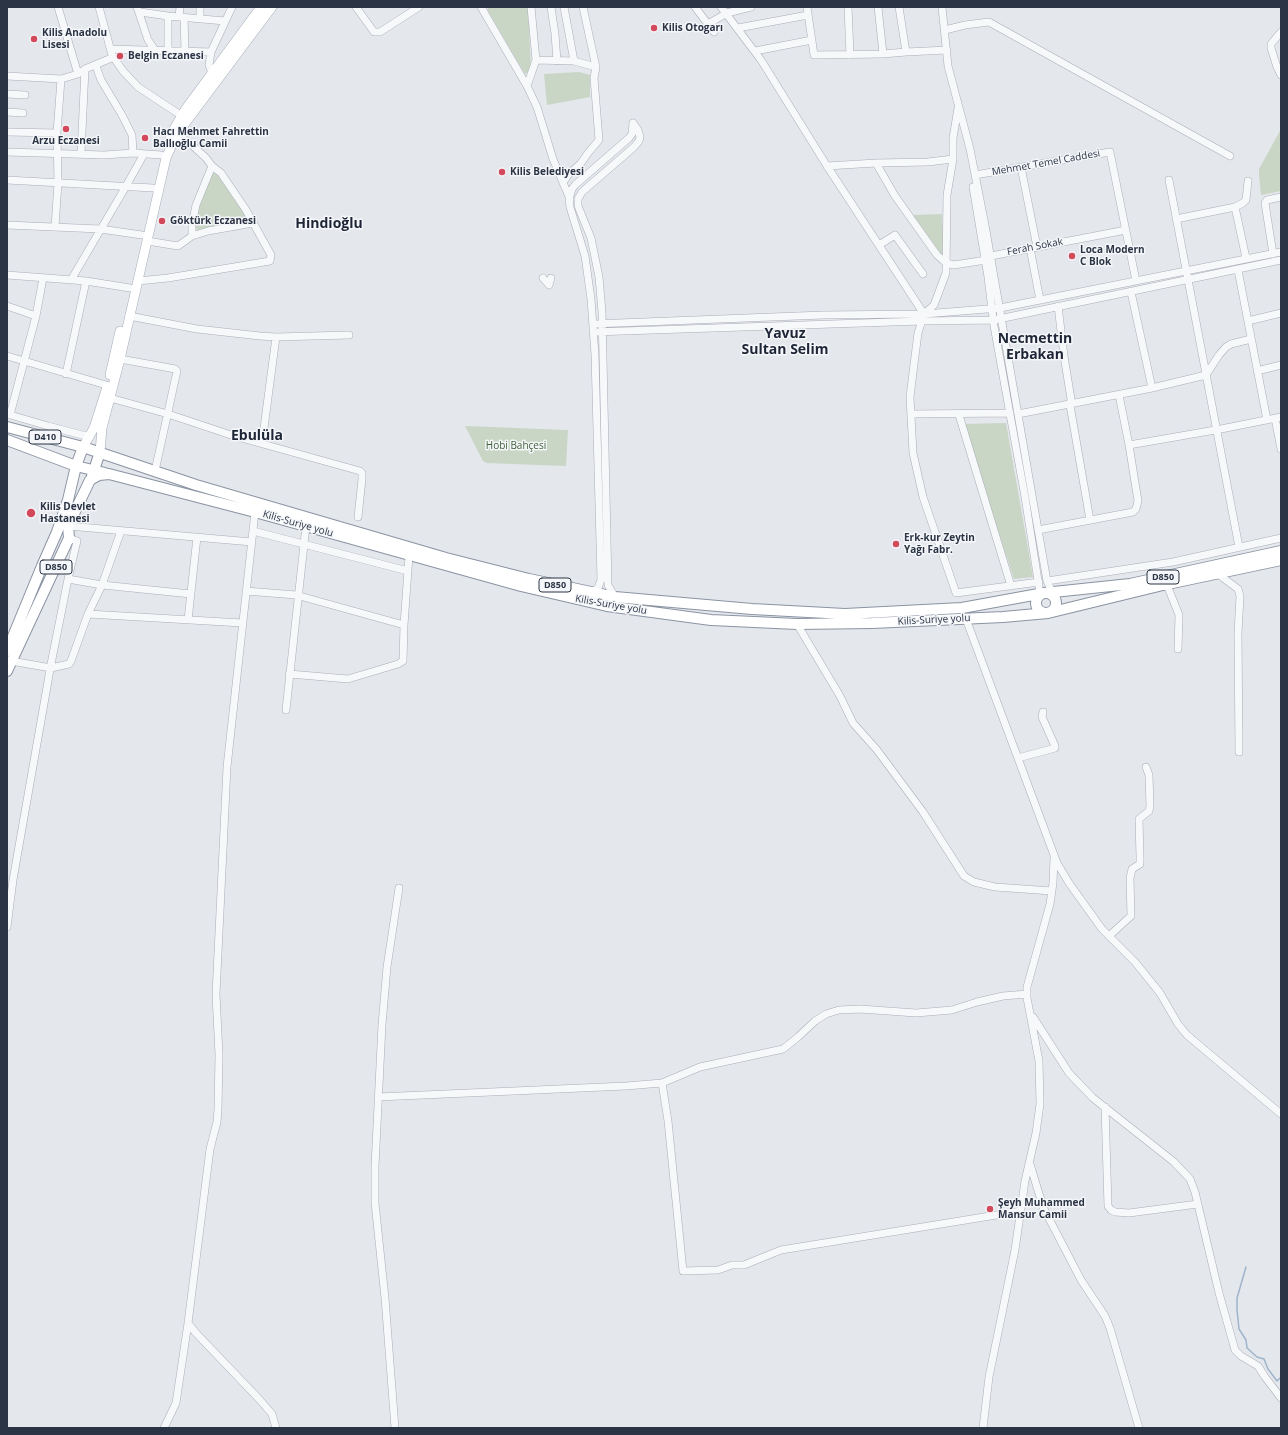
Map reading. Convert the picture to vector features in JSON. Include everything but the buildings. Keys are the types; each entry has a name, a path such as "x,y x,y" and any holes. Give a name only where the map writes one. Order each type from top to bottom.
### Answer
{"highway":[{"name":"D410","path":"7,427 83,447"},
{"name":"D410","path":"7,440 76,466"},
{"name":"D850","path":"7,671 9,656 42,566 57,532 83,447 203,487 446,558 529,579 615,597 752,609 845,614 962,608 1130,584 1281,550"},
{"path":"73,539 72,527 95,470 100,452"},
{"name":"Kilis-Suriye yolu","path":"76,466 255,512 521,586 607,606 711,620 797,624 872,623 1048,613 1281,560"},
{"path":"90,480 99,475 109,474"},
{"name":"D850","path":"9,656 73,539"},
{"path":"1045,595 1057,605 1056,608 1048,613 1042,613 1038,609 1036,602 1045,595"}],"main road":[{"path":"100,452 102,428 110,398 110,386 130,288 166,158 184,119 216,75 261,7"},
{"path":"216,75 272,7"},
{"path":"83,447 94,428 120,359 138,281 153,188 161,155 172,130 184,119"}],"street":[{"path":"58,7 78,74"},
{"path":"99,7 111,49 123,71 138,87 184,119"},
{"path":"162,7 165,16 168,50"},
{"path":"180,7 185,51"},
{"path":"200,7 200,19"},
{"path":"216,75 209,65 211,52 232,7"},
{"path":"356,7 374,32 380,32 419,7"},
{"path":"481,7 527,86 537,107 553,159 569,199 585,256 593,324 601,580 598,588 592,592"},
{"path":"527,86 536,60 531,7"},
{"path":"551,7 557,61"},
{"path":"564,7 574,61"},
{"path":"563,183 568,175 581,163 599,140 594,78 596,67 583,7"},
{"path":"695,7 714,32"},
{"path":"721,7 755,51 827,166 879,245 923,317"},
{"path":"848,7 850,55"},
{"path":"878,7 883,54"},
{"path":"899,7 906,52"},
{"path":"942,7 948,66 970,149 975,175 988,258 994,320 1038,530 1047,581 1045,595"},
{"path":"708,24 726,13 747,8"},
{"path":"155,50 148,40 139,10 165,16 226,21"},
{"path":"738,28 808,11 814,55 883,54 947,50"},
{"path":"945,30 989,22 1230,156"},
{"path":"1281,32 1271,44 1271,48 1281,75"},
{"path":"755,51 812,40"},
{"path":"111,49 211,52"},
{"path":"7,76 61,79 78,74 85,69 96,66 114,57"},
{"path":"536,60 574,61 596,67"},
{"path":"96,66 101,80 132,135 133,153"},
{"path":"81,154 85,69"},
{"path":"55,227 58,183 57,133 61,79"},
{"path":"7,94 25,95"},
{"path":"959,106 953,138 953,159 947,196 946,273 934,305 923,317 918,333 913,370 910,397 913,453 923,497 956,593 1039,582"},
{"path":"7,112 23,113"},
{"path":"569,199 575,185 629,138 632,134 633,123 638,130 640,137 639,141 582,192 578,199 578,206 591,238 597,266 603,332 608,585 615,597"},
{"path":"7,132 57,133"},
{"path":"138,281 168,278 270,261 271,256 246,210 221,173 212,166 197,149 177,134"},
{"path":"970,149 969,168 1002,318 1014,414 1039,582 1045,595"},
{"path":"7,152 81,154 133,153 161,155"},
{"name":"Mehmet Temel Caddesi","path":"975,175 1110,152 1126,230"},
{"path":"71,280 144,154"},
{"path":"827,166 928,162 953,159"},
{"path":"876,163 895,196 937,255 946,263"},
{"path":"192,236 192,226 196,205 212,166"},
{"path":"1021,167 1040,300"},
{"path":"7,180 125,188 153,188"},
{"path":"1169,180 1239,547"},
{"path":"1176,219 1235,207 1246,200 1248,181"},
{"path":"1273,254 1265,203 1266,200 1281,197"},
{"path":"569,199 578,199"},
{"path":"1235,207 1246,258"},
{"path":"7,225 100,229 178,246 192,236 208,231 252,223"},
{"path":"1126,230 1136,281"},
{"name":"Ferah Sokak","path":"946,263 954,265 1033,247 1126,230"},
{"path":"879,245 895,235 923,274"},
{"path":"593,324 823,315 994,320 1131,292 1246,258 1281,252"},
{"path":"593,332 923,317 1000,308 1136,281 1238,270 1281,260"},
{"path":"1238,270 1267,420"},
{"path":"7,275 86,281 130,288"},
{"path":"43,278 36,316 9,415 90,437"},
{"path":"543,278 549,285 551,278"},
{"path":"66,374 86,281"},
{"path":"1131,292 1152,388"},
{"path":"7,306 36,316"},
{"path":"1058,306 1064,356 1072,399 1070,405 1090,520"},
{"path":"1248,321 1281,314"},
{"path":"129,316 197,329 276,337 350,335"},
{"path":"262,443 276,337"},
{"path":"911,414 1014,414 1070,405 1152,388 1206,375 1226,347 1231,344 1251,339"},
{"path":"7,356 110,386"},
{"path":"120,359 175,369 176,371 176,378 155,471"},
{"path":"1257,371 1281,365"},
{"path":"1038,530 1133,512 1136,509 1138,501 1119,395"},
{"path":"110,398 168,414 234,436 360,471 362,473 362,479 358,516"},
{"path":"959,415 1011,586"},
{"path":"1129,445 1217,430 1278,417 1281,449"},
{"path":"164,1428 176,1403 188,1323 210,1149 217,1122 219,1055 216,994 227,775 255,512"},
{"path":"286,710 306,526"},
{"path":"72,527 252,542"},
{"path":"9,656 50,668 69,664 88,614 102,585 121,531"},
{"path":"253,531 408,570"},
{"path":"188,620 197,537"},
{"path":"1047,581 1173,562 1281,538"},
{"path":"7,927 13,880 50,668 68,579 73,539"},
{"path":"289,674 348,678 398,664 403,661 409,556"},
{"path":"1218,574 1232,583 1238,589 1240,596 1238,633 1239,752"},
{"path":"68,579 102,585 191,594"},
{"path":"1167,585 1179,615 1178,648"},
{"path":"246,591 299,596 404,625"},
{"path":"88,614 242,623"},
{"path":"966,618 1053,854 1069,883 1102,929 1135,962 1160,993 1178,1024 1187,1035 1281,1114"},
{"path":"797,624 840,696 853,722 877,750 923,812 964,876 974,882 994,887 1052,891"},
{"path":"1018,758 1055,748 1042,717 1043,712"},
{"path":"1109,936 1131,916 1130,878 1132,869 1140,864 1139,819 1149,811 1150,806 1149,775 1146,767"},
{"path":"983,1428 989,1378 1015,1250 1040,1104 1040,1061 1027,994 1029,981 1050,904 1054,870 1053,854"},
{"path":"395,1428 385,1298 375,1203 375,1166 387,967 400,888"},
{"path":"378,1097 626,1086 662,1083 700,1067 782,1049 798,1037 815,1021 826,1014 840,1010 860,1009 916,1014 952,1010 1003,996 1027,994"},
{"path":"1029,1010 1069,1073 1093,1098 1179,1167 1190,1179 1198,1204 1219,1293 1235,1350 1241,1356 1258,1366 1281,1398"},
{"path":"662,1083 668,1121 683,1271 718,1270 732,1266 744,1265 781,1250 1021,1211"},
{"path":"1105,1107 1108,1206 1111,1210 1115,1212 1129,1213 1198,1204"},
{"path":"1030,1164 1043,1207 1081,1280 1105,1316 1110,1328 1139,1428"},
{"path":"188,1323 259,1398 272,1414 276,1428"}],"green space":[{"path":"488,7 528,7 531,70 525,74 488,11"},
{"path":"579,72 590,75 590,97 547,105 544,74"},
{"path":"1281,129 1281,191 1261,195 1259,169"},
{"path":"212,173 220,177 247,217 247,221 198,230 195,228 197,214"},
{"path":"942,214 943,254 941,254 913,215"},
{"path":"1006,423 1033,577 1014,579 963,424"},
{"name":"Hobi Bahçesi","path":"465,426 568,430 566,466 487,463 483,461"}],"waterway":[{"path":"1246,1267 1237,1298 1239,1329 1246,1340 1247,1348 1257,1357 1264,1359 1268,1369 1277,1381 1281,1377"}],"place":[{"name":"Kilis Otogarı","path":"654,28"},
{"name":"Kilis Anadolu Lisesi","path":"34,39"},
{"name":"Belgin Eczanesi","path":"120,56"},
{"name":"Arzu Eczanesi","path":"66,129"},
{"name":"Hacı Mehmet Fahrettin Ballıoğlu Camii","path":"145,138"},
{"name":"Kilis Belediyesi","path":"502,172"},
{"name":"Göktürk Eczanesi","path":"162,221"},
{"name":"Loca Modern C Blok","path":"1072,256"},
{"name":"Kilis Devlet Hastanesi","path":"31,513"},
{"name":"Erk-kur Zeytin Yağı Fabr.","path":"896,544"},
{"name":"Şeyh Muhammed Mansur Camii","path":"990,1209"}],"district":[{"name":"Hindioğlu","path":"329,224"},
{"name":"Yavuz Sultan Selim","path":"785,342"},
{"name":"Necmettin Erbakan","path":"1035,348"},
{"name":"Ebulüla","path":"257,436"}]}
